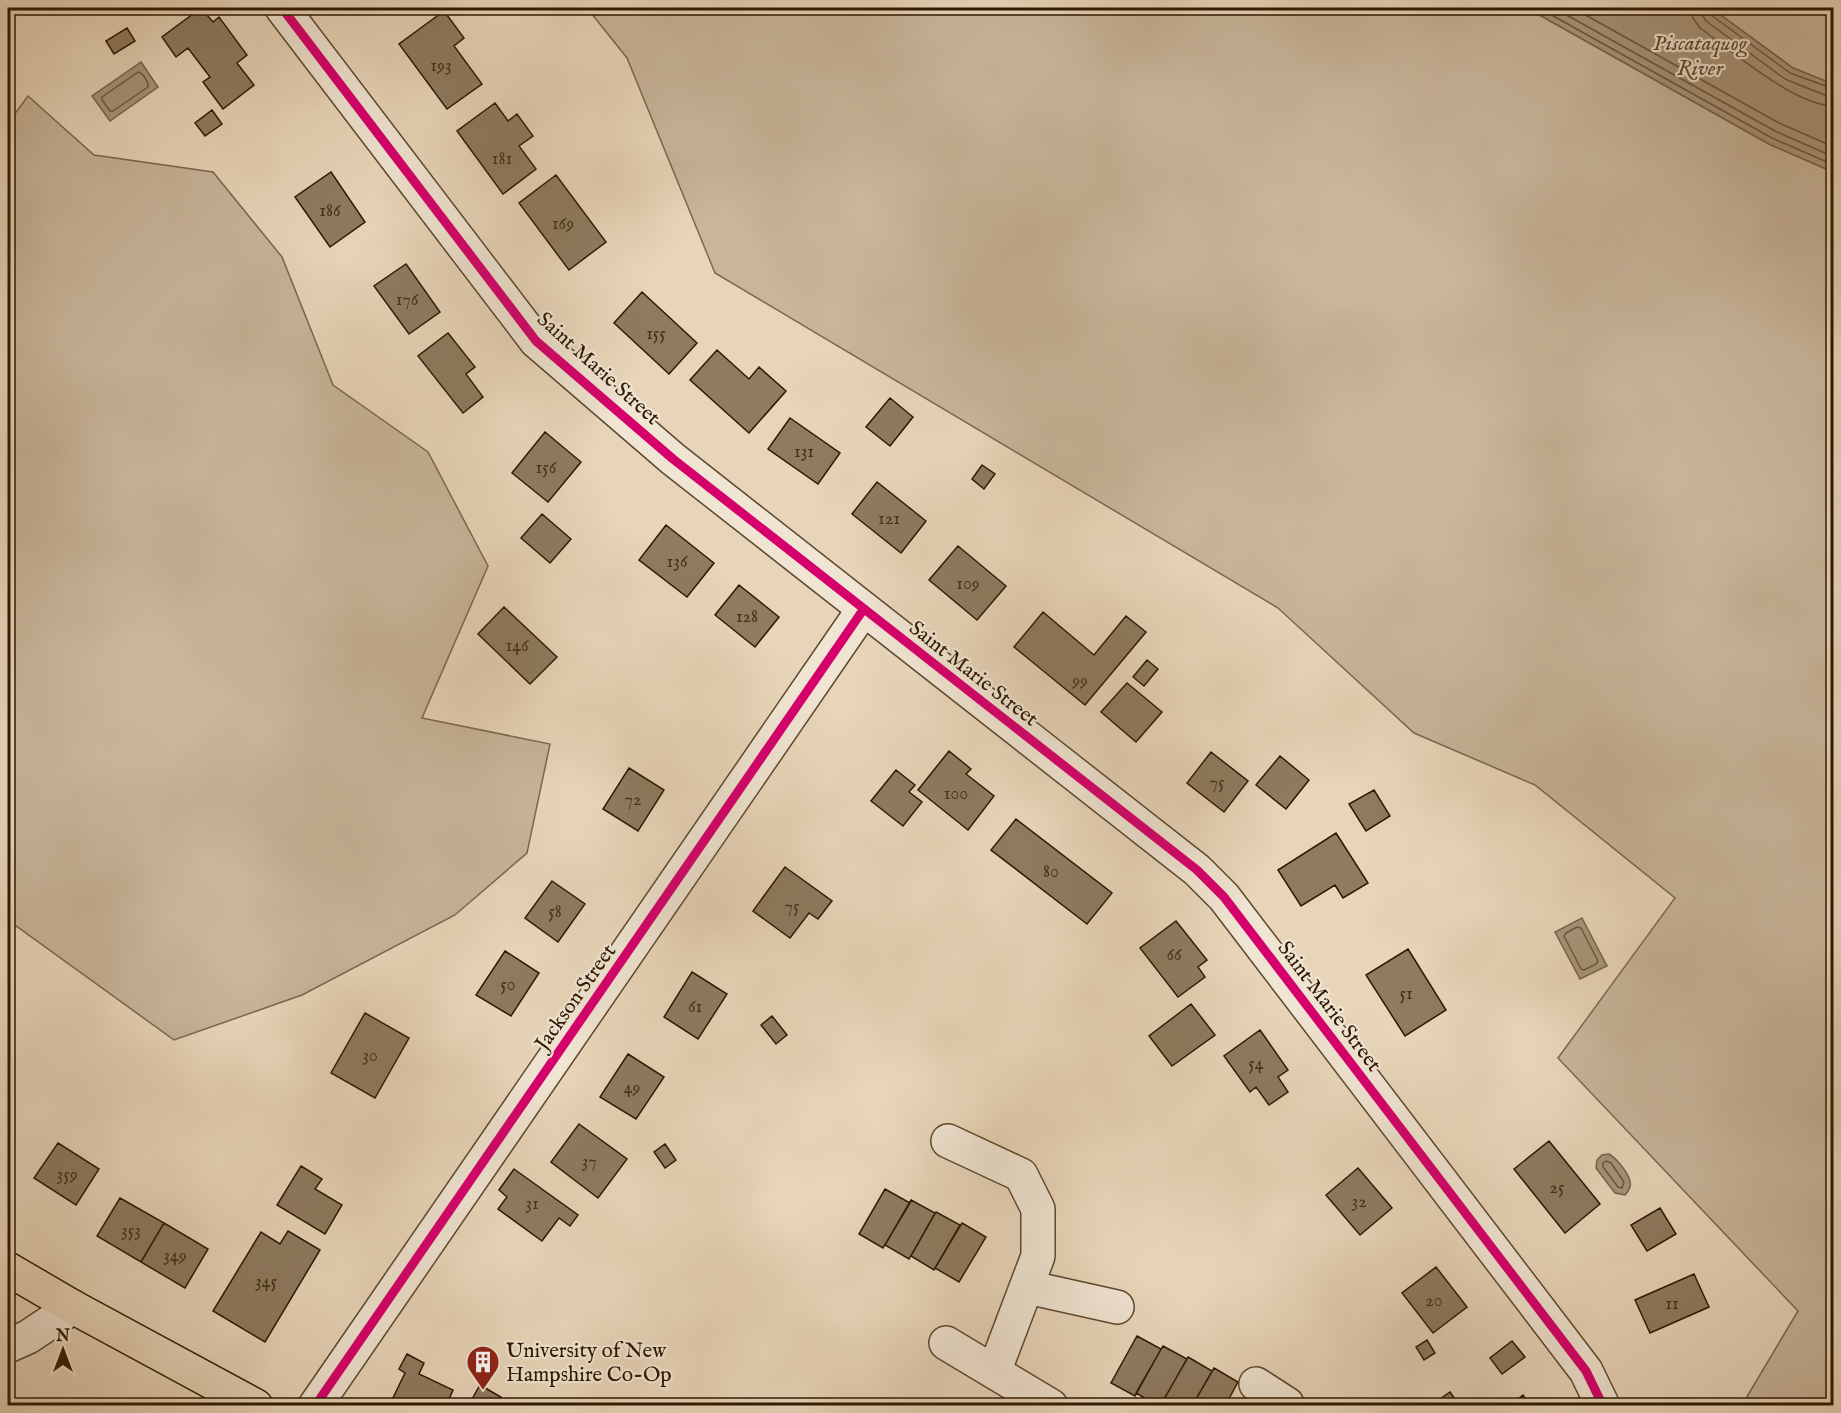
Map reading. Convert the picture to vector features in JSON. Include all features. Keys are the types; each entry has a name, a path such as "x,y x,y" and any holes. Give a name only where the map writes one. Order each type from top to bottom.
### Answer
{"main road":[{"path":"8,1269 73,1307 256,1406"}],"street":[{"name":"Saint Marie Street","path":"282,8 536,341 674,459 1197,870 1224,897 1586,1371 1603,1406"},
{"name":"Jackson Street","path":"315,1406 864,610"},
{"path":"948,1141 1021,1175 1038,1209 1038,1256 994,1372"},
{"path":"1027,1287 1117,1307"},
{"path":"8,1346 28,1337 73,1307"},
{"path":"946,1343 1051,1406"},
{"path":"1256,1384 1287,1404 1286,1406"}],"shaded area":[{"path":"587,8 1527,8 1769,144 1833,172 1833,1405 1742,1405 1798,1311 1558,1058 1675,898 1535,785 1414,733 1278,608 715,273 627,58"},
{"path":"1711,8 1833,8 1833,84 1793,68"},
{"path":"28,96 94,155 213,172 282,257 333,385 428,452 488,566 422,718 550,744 527,853 455,915 302,995 174,1040 8,920 8,123"}],"water":[{"name":"Piscataquog River","path":"1527,8 1711,8 1793,68 1833,84 1833,172 1769,144"},
{"path":"141,62 158,87 110,121 92,96"},
{"path":"1582,918 1607,966 1580,979 1555,932"},
{"path":"1609,1154 1620,1164 1629,1178 1630,1187 1625,1195 1615,1193 1596,1168 1597,1160 1602,1155"}],"building":[{"path":"201,8 213,22 219,17 247,55 237,63 254,85 223,109 203,82 210,77 188,48 176,57 162,37"},
{"path":"444,11 464,38 454,46 482,84 447,109 399,44"},
{"path":"127,28 135,41 114,54 106,41"},
{"path":"495,103 508,121 517,114 533,136 519,146 536,169 503,194 457,131"},
{"path":"212,110 222,124 205,136 195,123"},
{"path":"331,172 365,222 330,247 295,197"},
{"path":"556,175 606,242 569,270 519,203"},
{"path":"406,264 440,312 409,334 374,286"},
{"path":"642,292 697,343 669,374 614,323"},
{"path":"448,333 475,367 466,374 483,397 463,413 418,356"},
{"path":"717,350 749,379 759,367 786,391 749,433 690,380"},
{"path":"890,398 913,417 890,446 866,427"},
{"path":"790,418 840,453 818,484 768,449"},
{"path":"545,432 581,462 548,502 512,473"},
{"path":"982,465 995,474 984,489 972,479"},
{"path":"877,482 926,521 901,553 852,514"},
{"path":"542,514 571,539 550,563 521,538"},
{"path":"666,525 714,563 687,597 639,560"},
{"path":"958,546 1006,586 977,620 929,580"},
{"path":"739,585 779,617 755,647 715,615"},
{"path":"504,607 557,657 530,684 478,634"},
{"path":"1043,612 1094,655 1126,616 1146,632 1085,705 1014,647"},
{"path":"1147,660 1158,669 1144,686 1133,677"},
{"path":"1127,683 1162,712 1136,742 1101,712"},
{"path":"949,751 971,769 966,774 994,796 968,830 918,790"},
{"path":"1211,752 1248,781 1224,812 1187,783"},
{"path":"1280,756 1309,780 1286,809 1256,785"},
{"path":"629,768 664,790 638,831 603,809"},
{"path":"896,770 915,785 909,792 922,802 903,826 871,801"},
{"path":"1374,790 1390,816 1366,831 1349,804"},
{"path":"1016,819 1112,893 1087,924 991,850"},
{"path":"1336,833 1368,883 1343,898 1335,885 1301,906 1278,870"},
{"path":"785,867 832,901 818,919 809,913 790,938 753,911"},
{"path":"552,881 585,904 558,942 525,918"},
{"path":"1176,921 1207,960 1198,967 1205,977 1178,997 1140,948"},
{"path":"1408,949 1446,1010 1405,1036 1366,975"},
{"path":"505,951 539,973 511,1016 476,995"},
{"path":"692,972 727,994 698,1039 664,1017"},
{"path":"1191,1004 1215,1035 1172,1066 1149,1036"},
{"path":"365,1013 409,1038 375,1098 331,1073"},
{"path":"772,1016 787,1035 776,1044 761,1025"},
{"path":"1260,1030 1288,1070 1278,1077 1288,1092 1269,1105 1256,1087 1250,1092 1224,1056"},
{"path":"628,1054 664,1077 636,1119 600,1097"},
{"path":"579,1124 627,1159 598,1198 551,1162"},
{"path":"1549,1141 1600,1204 1565,1233 1514,1169"},
{"path":"58,1143 99,1169 76,1205 34,1178"},
{"path":"665,1144 676,1160 665,1168 654,1152"},
{"path":"301,1166 322,1179 315,1189 342,1205 325,1234 277,1205"},
{"path":"1358,1168 1392,1208 1360,1235 1326,1195"},
{"path":"514,1169 578,1215 570,1226 559,1218 542,1241 498,1209 507,1197 499,1190"},
{"path":"885,1189 910,1203 883,1248 859,1234"},
{"path":"120,1198 164,1223 141,1262 97,1236"},
{"path":"911,1200 935,1213 909,1259 885,1245"},
{"path":"1660,1208 1676,1234 1647,1251 1631,1225"},
{"path":"936,1212 960,1225 934,1270 911,1256"},
{"path":"164,1223 208,1249 185,1288 141,1262"},
{"path":"962,1223 986,1237 959,1282 935,1268"},
{"path":"288,1231 320,1250 265,1342 213,1311 261,1232 280,1244"},
{"path":"1436,1267 1467,1307 1433,1333 1402,1293"},
{"path":"1694,1274 1709,1307 1650,1333 1635,1300"},
{"path":"1137,1336 1161,1349 1135,1396 1111,1383"},
{"path":"1427,1340 1435,1353 1424,1360 1416,1347"},
{"path":"1512,1341 1525,1357 1502,1374 1490,1358"},
{"path":"1163,1346 1187,1359 1158,1406 1136,1393"},
{"path":"407,1354 424,1363 419,1374 453,1390 446,1406 389,1406 405,1373 399,1369"},
{"path":"1188,1357 1212,1371 1192,1406 1166,1406 1162,1403"},
{"path":"1214,1368 1238,1382 1225,1406 1192,1406"},
{"name":"University of New Hampshire Co-Op","path":"480,1385 501,1397 496,1406 468,1406"},
{"path":"1450,1392 1460,1406 1445,1406 1440,1399"},
{"path":"1523,1395 1530,1406 1509,1406"}],"cycle path":[{"path":"282,8 536,341 673,459 1197,870 1224,897 1586,1371 1603,1406"},
{"path":"315,1406 863,610"}],"place":[{"name":"University of New Hampshire Co-Op","path":"483,1391"}]}
